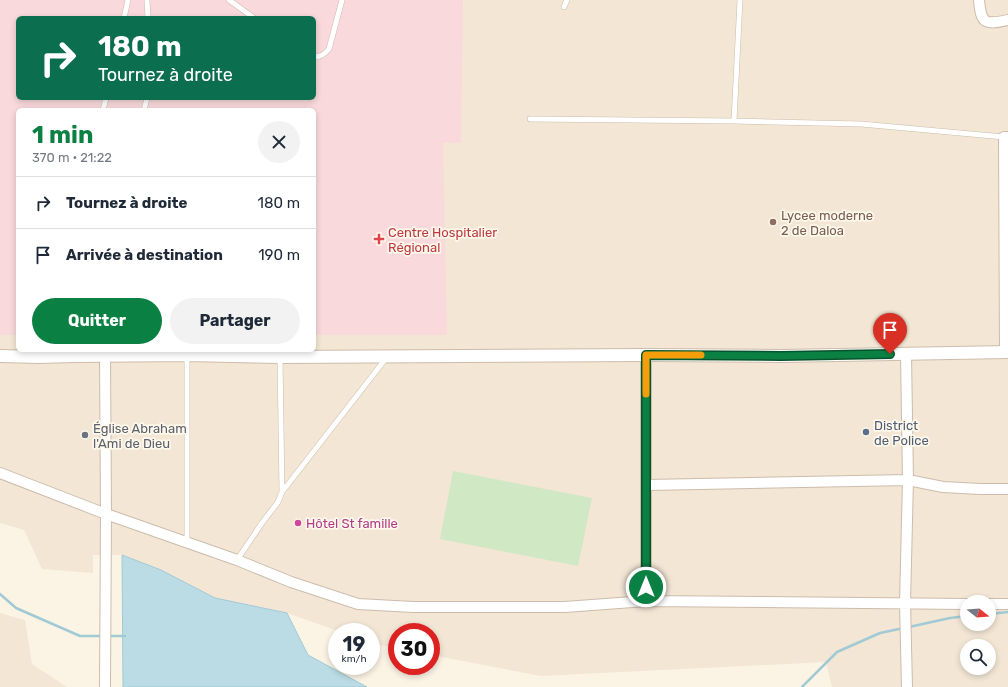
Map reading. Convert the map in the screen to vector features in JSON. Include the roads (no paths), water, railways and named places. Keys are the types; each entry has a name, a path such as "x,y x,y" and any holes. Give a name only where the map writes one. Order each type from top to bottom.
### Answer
{"street":[{"path":"979,0 980,13 982,18 987,22 995,23 1008,20"},
{"path":"0,356 74,353 105,355 280,357 646,355 781,356 1006,352 1006,137"},
{"path":"906,354 908,480 905,603 907,687"},
{"path":"105,355 105,687"},
{"path":"646,355 646,601"},
{"path":"0,473 106,514 237,560 291,582 358,604 413,608 565,607 646,601 960,604"},
{"path":"647,485 908,480 943,488 980,490 1008,489"},
{"path":"996,604 1008,604"}],"lane":[{"path":"124,16 128,0"},
{"path":"147,0 148,16"},
{"path":"229,0 251,16"},
{"path":"316,56 325,54 329,49 342,0"},
{"path":"564,7 567,0"},
{"path":"734,121 740,0"},
{"path":"530,119 861,124 1006,137"},
{"path":"187,355 187,543"},
{"path":"237,560 278,502 282,492 388,356"},
{"path":"280,357 282,492"}],"water":[{"path":"122,555 161,570 215,598 287,613 308,655 328,666 328,675 345,675 367,687 123,687"}],"waterway":[{"path":"0,594 16,608 80,636 103,636"},
{"path":"996,613 1008,612"},
{"path":"909,627 960,617"},
{"path":"802,687 837,652 880,633 904,628"},
{"path":"108,636 125,636"}],"place":[{"name":"Lycee moderne 2 de Daloa","path":"773,222"},
{"name":"Centre Hospitalier Régional","path":"379,239"},
{"name":"District de Police","path":"866,432"},
{"name":"Église Abraham l'Ami de Dieu","path":"85,435"},
{"name":"Hôtel St famille","path":"298,523"}]}
